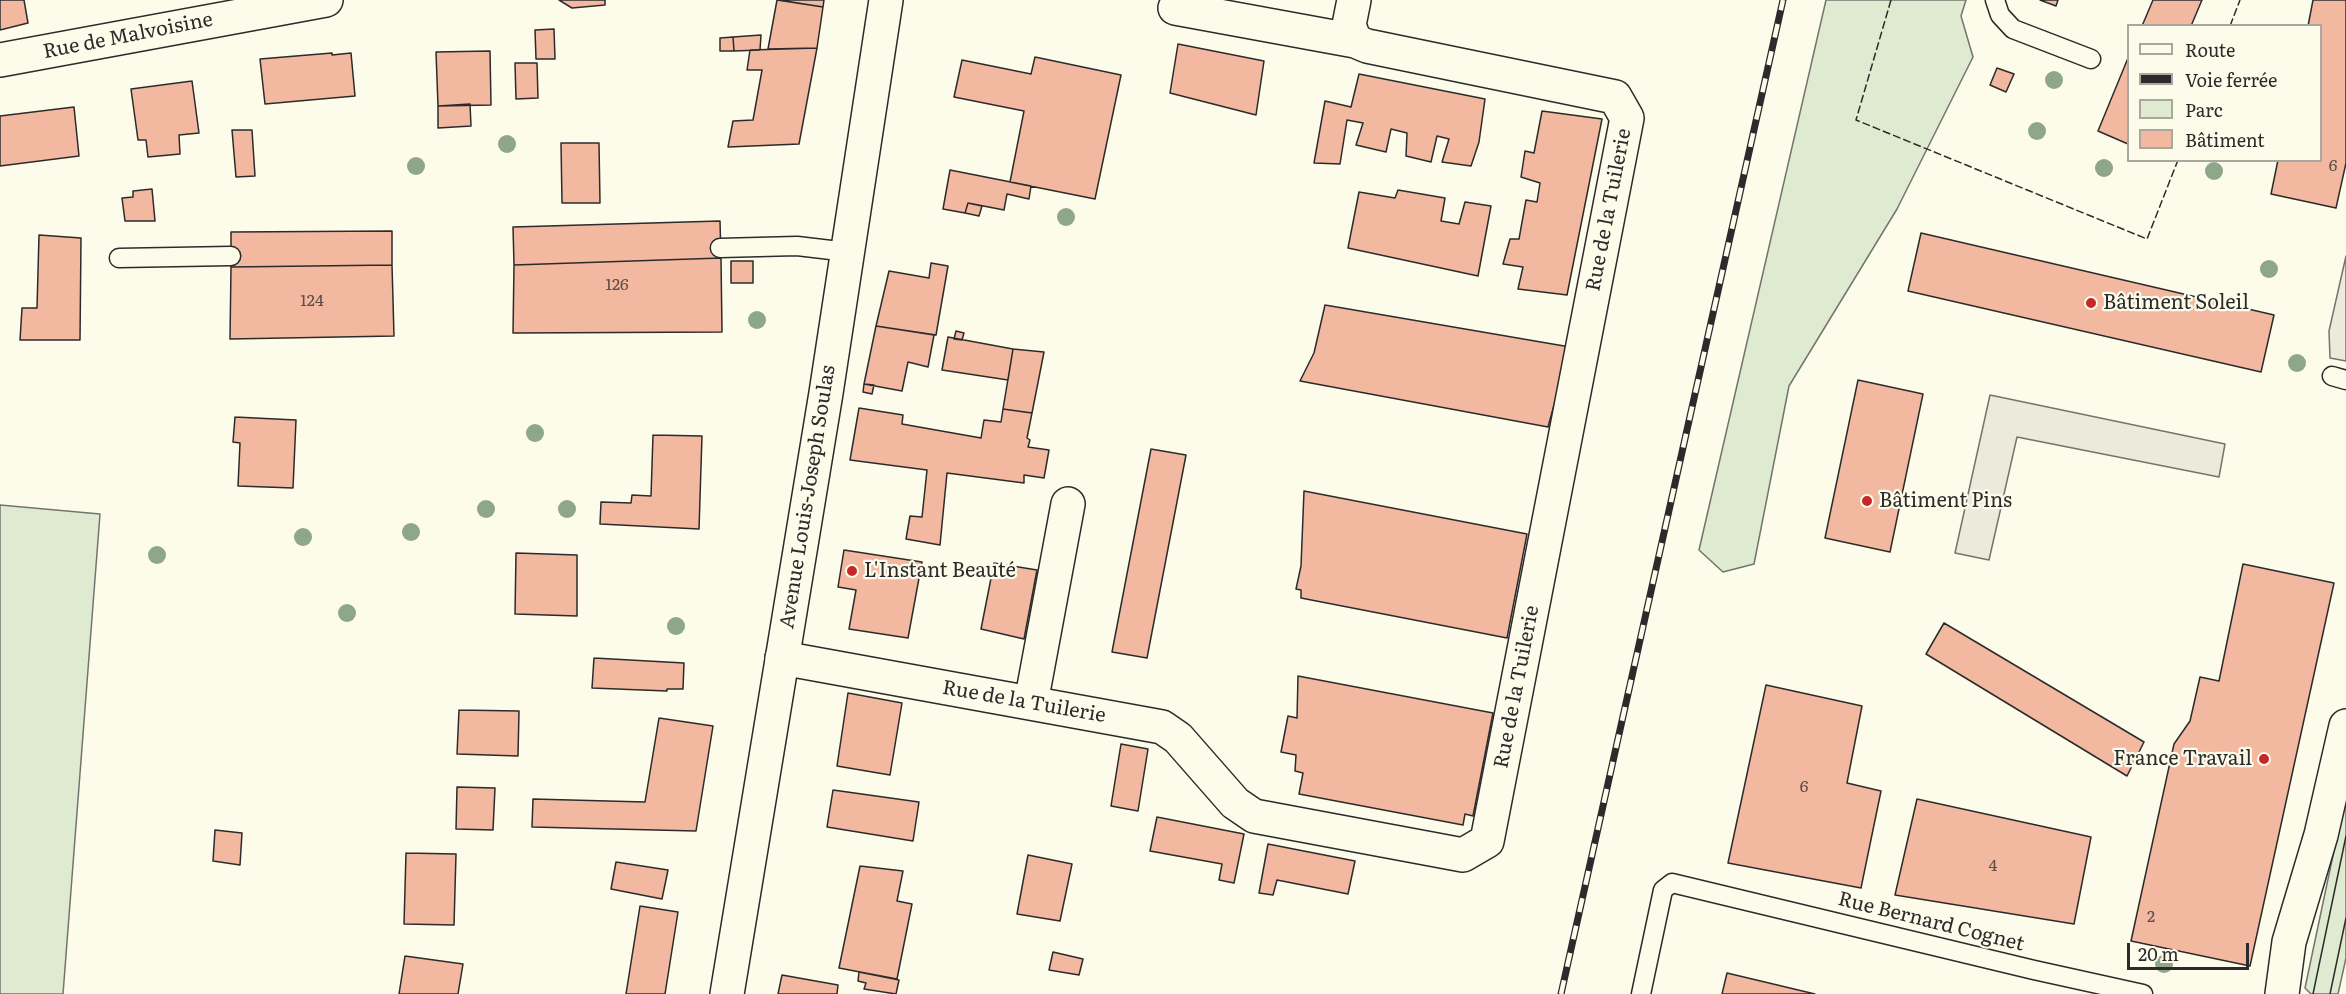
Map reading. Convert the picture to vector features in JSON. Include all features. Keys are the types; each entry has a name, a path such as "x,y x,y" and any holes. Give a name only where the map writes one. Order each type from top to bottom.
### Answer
{"street":[{"name":"Rue de Malvoisine","path":"0,60 326,0"},
{"name":"Avenue Louis-Joseph Soulas","path":"727,994 848,252 886,0"},
{"path":"1354,0 1349,25 1355,41"},
{"name":"Rue de la Tuilerie","path":"782,658 1162,727 1178,738 1235,803 1254,816 1463,855 1487,841 1627,118 1615,97 1367,46 1355,41 1176,8"},
{"path":"1030,703 1068,504"},
{"path":"2282,994 2289,942 2321,835 2346,726"}],"lane":[{"path":"1995,0 2000,15 2013,29 2091,59"},
{"path":"720,248 797,246 848,252"},
{"path":"119,258 231,256"},
{"name":"Rue Bernard Cognet","path":"1641,994 1663,890 1672,883 2143,994"}],"green space":[{"path":"1826,0 1966,0 1961,16 1973,57 1897,209 1789,386 1754,564 1723,572 1699,550"},
{"path":"0,505 100,514 63,994 0,994"},
{"path":"2346,794 2346,958 2338,994 2311,994 2305,988"}],"shaded area":[{"path":"2346,256 2346,361 2330,358 2329,331"},
{"path":"1990,395 2225,444 2219,477 2017,437 1989,560 1955,553"}],"building":[{"path":"0,0 24,0 28,23 0,30"},
{"path":"559,0 605,0 605,5 572,8"},
{"path":"777,0 823,7 817,48 768,49"},
{"path":"779,0 824,0 823,7"},
{"path":"2040,0 2058,0 2056,6"},
{"path":"2153,0 2202,0 2192,24 2143,24"},
{"path":"2313,0 2346,0 2346,163 2336,208 2271,194 2278,162 2322,162 2322,24 2308,24"},
{"path":"554,29 555,59 536,59 535,30"},
{"path":"761,35 760,50 734,51 733,37"},
{"path":"733,37 734,51 720,51 720,38"},
{"path":"1178,44 1264,61 1256,115 1170,93"},
{"path":"817,48 799,144 728,147 733,121 753,120 762,70 747,70 750,50"},
{"path":"490,51 491,105 438,106 436,52"},
{"path":"332,53 332,55 351,53 355,96 265,104 260,59"},
{"path":"1035,57 1121,75 1095,199 1010,182 1024,111 954,97 962,60 1031,74"},
{"path":"2127,60 2127,144 2098,131"},
{"path":"515,63 537,63 538,98 516,99"},
{"path":"1997,68 2014,74 2006,92 1990,85"},
{"path":"1359,74 1485,99 1479,142 1471,166 1442,162 1449,139 1437,136 1431,162 1406,156 1407,133 1391,129 1386,152 1356,145 1363,123 1347,120 1340,164 1314,163 1325,101 1351,107"},
{"path":"192,81 199,133 179,135 180,154 148,157 146,140 138,140 131,89"},
{"path":"470,104 471,126 438,128 438,106"},
{"path":"74,107 79,156 0,166 0,116"},
{"path":"1542,111 1602,119 1567,295 1518,289 1523,267 1503,264 1510,239 1519,239 1526,200 1537,202 1540,183 1521,177 1525,151 1534,153"},
{"path":"232,130 252,130 255,176 236,177"},
{"path":"561,143 599,143 600,203 562,203"},
{"path":"950,170 1031,186 1029,199 1007,194 1004,210 968,203 965,213 943,209"},
{"path":"152,189 155,221 125,221 122,198 133,197 133,191"},
{"path":"1398,190 1445,198 1441,221 1459,224 1465,202 1491,206 1478,276 1348,248 1359,192 1395,198"},
{"path":"968,203 982,206 979,216 965,213"},
{"path":"720,221 721,258 514,265 513,227"},
{"path":"392,231 392,265 231,267 231,232"},
{"name":"Bâtiment Soleil","path":"1921,233 2274,315 2261,372 1908,291"},
{"path":"39,235 81,238 80,340 20,340 22,308 37,308"},
{"path":"721,258 722,332 513,333 514,265"},
{"path":"731,261 753,261 753,283 731,283"},
{"path":"931,263 948,266 936,335 876,326 889,271 929,278"},
{"path":"392,265 394,336 230,339 231,267"},
{"path":"1325,305 1570,347 1548,427 1300,381 1314,353"},
{"path":"876,326 934,335 928,367 908,362 902,391 864,384"},
{"path":"956,331 964,333 962,340 954,339"},
{"path":"948,337 1013,349 1008,380 942,370"},
{"path":"1013,349 1044,352 1032,413 1003,409"},
{"name":"Bâtiment Pins","path":"1858,380 1923,394 1890,552 1825,538"},
{"path":"864,384 874,385 872,394 863,392"},
{"path":"859,408 903,415 902,424 981,438 984,420 1001,422 1003,409 1032,413 1027,438 1030,440 1028,447 1049,450 1044,478 1024,475 1024,483 947,473 940,545 906,539 910,516 922,517 927,470 850,460"},
{"path":"235,417 296,420 293,488 238,486 240,443 233,442"},
{"path":"653,435 702,436 699,529 600,524 601,502 631,503 632,495 651,496"},
{"path":"1151,449 1186,455 1147,658 1112,652"},
{"path":"1304,491 1527,534 1507,638 1301,598 1301,590 1296,589 1301,566"},
{"path":"844,550 922,562 908,638 849,629 856,590 838,587"},
{"path":"516,553 577,555 577,616 515,614"},
{"path":"994,563 1037,570 1024,639 981,629"},
{"path":"2243,564 2334,583 2250,966 2131,941 2174,744 2190,721 2200,677 2219,681"},
{"path":"1944,623 2144,742 2127,776 1926,654"},
{"path":"594,658 684,663 683,689 667,689 667,691 592,688"},
{"path":"1298,676 1493,713 1473,816 1465,814 1463,825 1299,794 1303,773 1295,771 1296,755 1281,752 1288,716 1297,718"},
{"path":"1766,685 1862,706 1847,783 1881,791 1861,888 1728,863"},
{"path":"848,693 902,703 890,775 837,766"},
{"path":"459,710 519,711 518,756 457,754"},
{"path":"659,718 713,726 696,831 532,827 533,799 645,802"},
{"path":"1121,744 1148,749 1138,811 1111,806"},
{"path":"457,787 495,788 493,830 456,829"},
{"path":"833,790 919,802 913,841 827,827"},
{"path":"1917,799 2091,837 2074,924 1895,895"},
{"path":"1157,817 1244,834 1234,883 1219,880 1222,864 1150,851"},
{"path":"215,830 242,833 240,865 213,861"},
{"path":"1268,844 1355,861 1348,894 1277,880 1273,895 1259,893"},
{"path":"406,853 456,854 454,925 404,924"},
{"path":"1028,855 1072,864 1060,921 1017,914"},
{"path":"616,862 668,870 662,899 611,889"},
{"path":"860,866 903,871 897,901 912,904 897,979 839,968"},
{"path":"640,906 678,912 665,994 626,994"},
{"path":"1053,952 1083,959 1079,975 1049,970"},
{"path":"405,956 463,964 458,994 399,994"},
{"path":"859,972 899,980 896,994 864,989 866,983 858,981"},
{"path":"1727,973 1815,994 1722,994"},
{"path":"782,975 838,985 837,994 778,994"}],"tram line":[{"path":"2313,994 2346,836"},
{"path":"2330,994 2346,918"}],"railway":[{"path":"1561,994 1783,0"}],"fence":[{"path":"1891,0 1856,120 2147,239 2177,162"},
{"path":"2231,24 2240,0"}],"place":[{"name":"Bâtiment Soleil","path":"2091,303"},
{"name":"Bâtiment Pins","path":"1867,501"},
{"name":"L'Instant Beauté","path":"852,571"},
{"name":"France Travail","path":"2264,759"}]}
